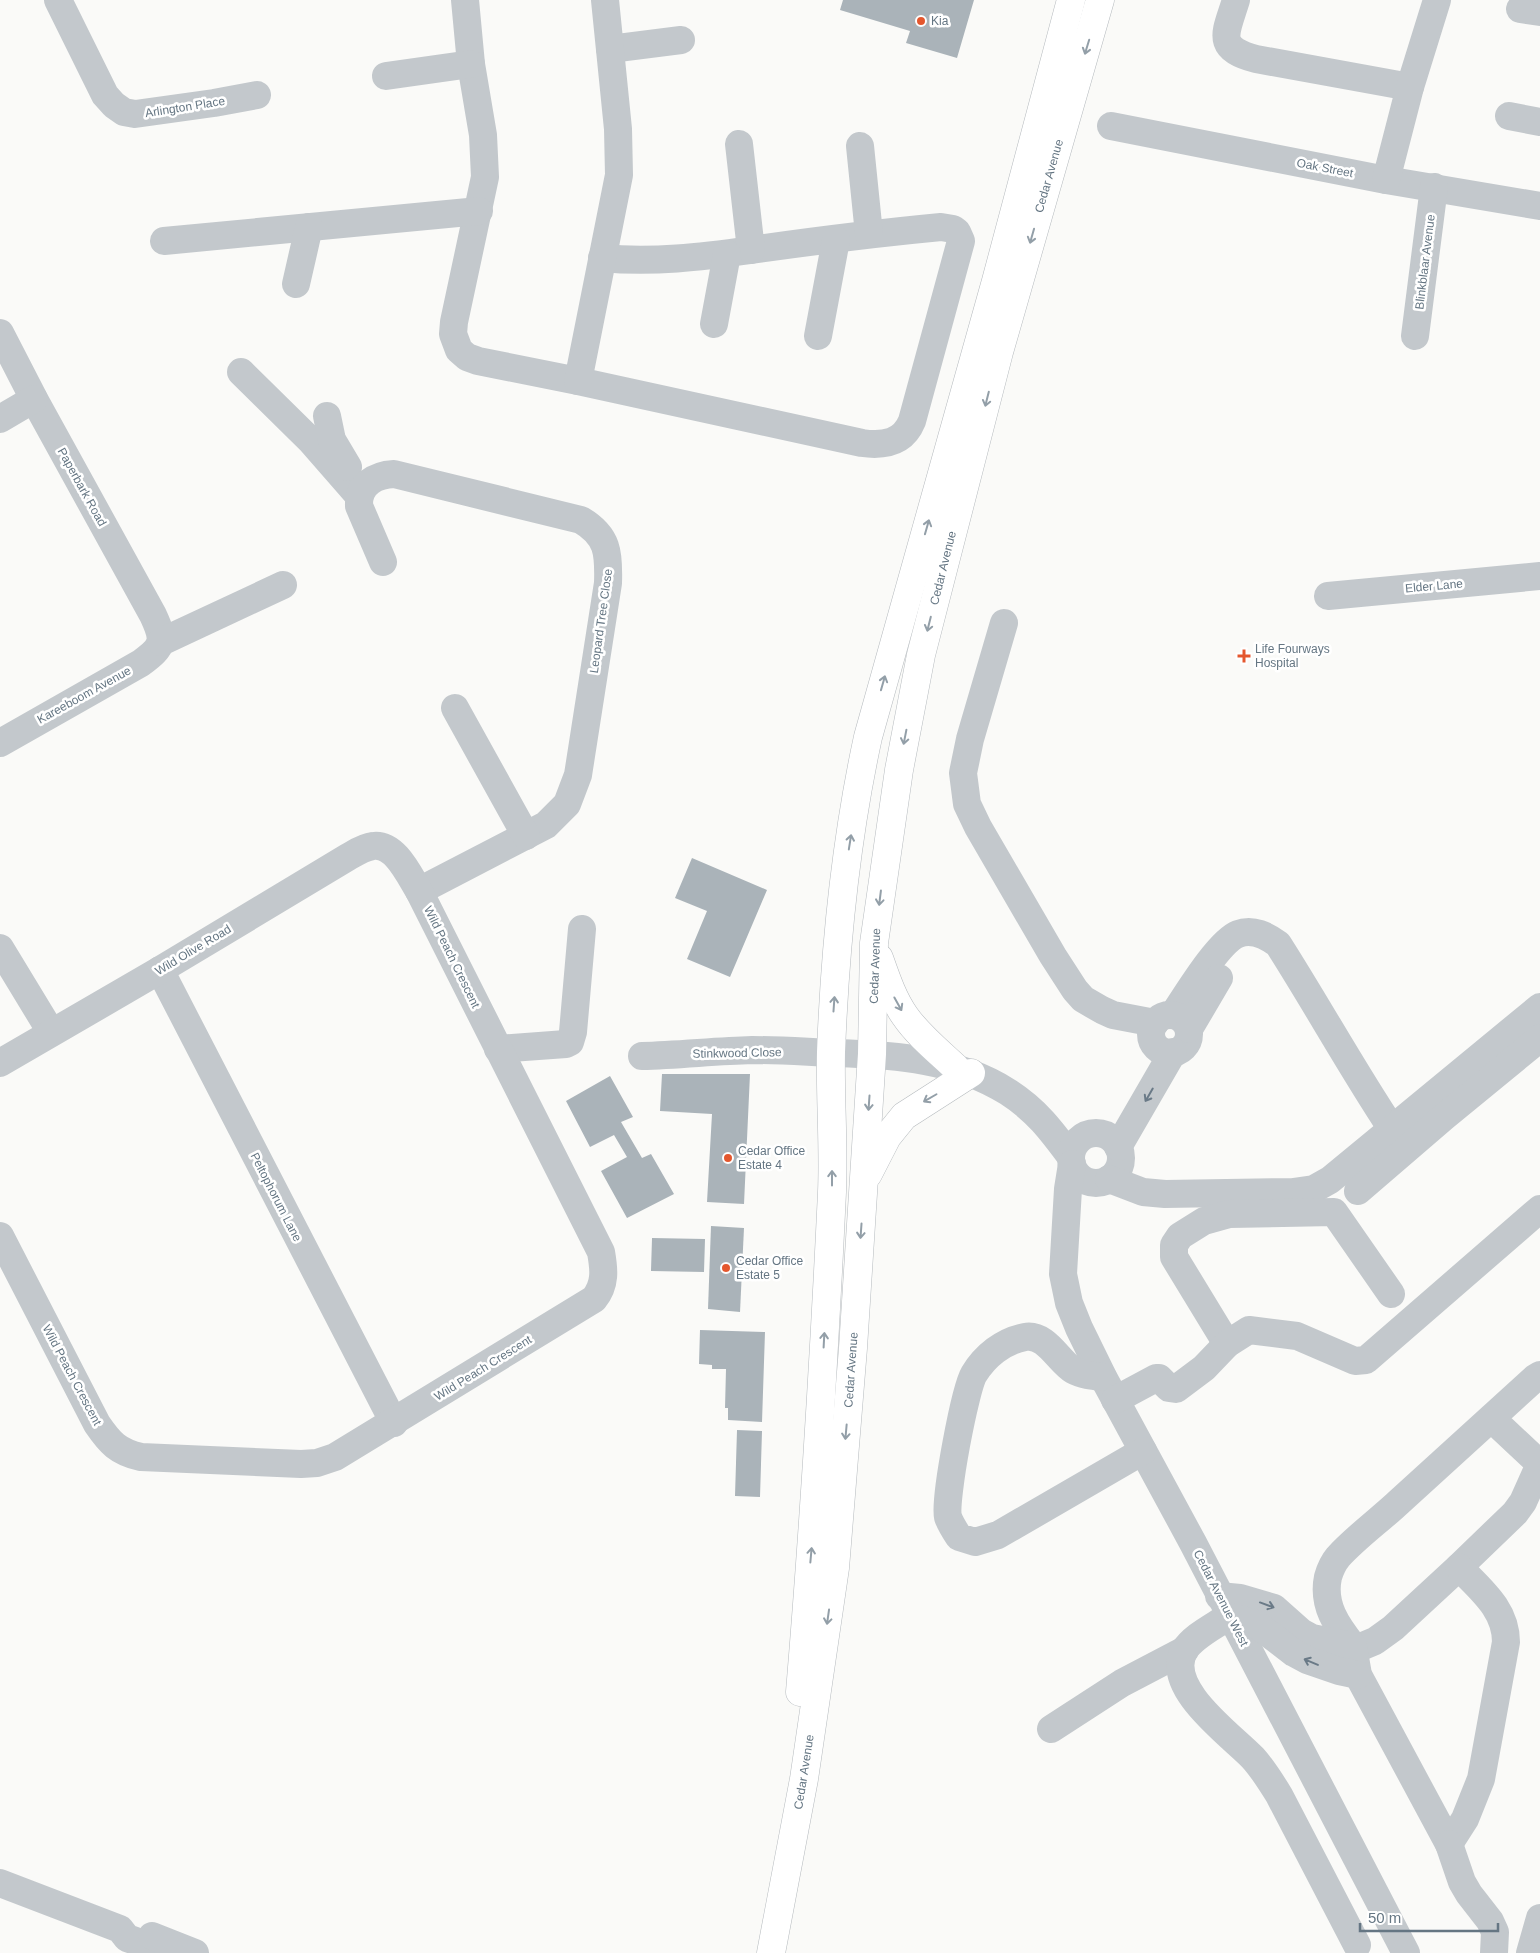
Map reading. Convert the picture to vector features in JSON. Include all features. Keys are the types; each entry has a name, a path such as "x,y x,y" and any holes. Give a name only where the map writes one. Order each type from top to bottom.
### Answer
{"main road":[{"name":"Cedar Avenue","path":"759,1953 796,1743 814,1526 832,1188 831,1053 840,916 859,777 868,737 996,281 1071,0"},
{"name":"Cedar Avenue","path":"771,1953 804,1779 835,1568 853,1348 872,1054 874,943 899,770 921,655 999,352 1100,0"},
{"path":"864,1182 887,1137 904,1116 963,1070 917,1031 905,1016 888,985 874,943"}],"street":[{"name":"Arlington Place","path":"58,0 105,95 124,112 145,114 257,95"},
{"path":"465,0 471,64 483,135 485,167 479,211 454,322 453,334 459,350 467,357 478,361 877,445 897,440 909,428 912,421 960,248 960,236 953,229 941,227 869,234 739,252 651,260 602,258"},
{"path":"578,381 619,175 618,129 605,0"},
{"path":"1236,0 1226,37 1229,47 1237,53 1256,59 1410,87"},
{"path":"1386,180 1410,87 1437,0"},
{"path":"610,49 681,40"},
{"path":"386,76 471,64"},
{"path":"1509,116 1540,122"},
{"name":"Oak Street","path":"1111,126 1386,180 1540,206"},
{"path":"714,324 739,252 739,144"},
{"path":"860,146 869,234"},
{"name":"Blinkblaar Avenue","path":"1415,336 1434,187"},
{"path":"164,241 479,211"},
{"path":"296,284 309,227"},
{"path":"818,336 836,240"},
{"name":"Paperbark Road","path":"0,333 34,399 153,615 160,630 161,642"},
{"path":"241,372 311,441 360,493"},
{"path":"0,419 34,399"},
{"path":"327,416 332,440 360,493 359,506 383,562"},
{"name":"Leopard Tree Close","path":"360,493 374,479 394,474 565,516 587,524 602,536 609,563 608,583 578,775 567,804 546,825 419,891"},
{"name":"Elder Lane","path":"1328,596 1540,576"},
{"path":"161,642 283,584"},
{"path":"1004,623 970,740 963,774 967,804 978,827 1053,956 1083,1000 1113,1015 1166,1034"},
{"name":"Kareeboom Avenue","path":"0,743 141,663 159,648 161,642"},
{"path":"455,708 526,836"},
{"name":"Wild Olive Road","path":"0,1063 348,857 373,846 388,849"},
{"name":"Wild Peach Crescent","path":"0,1236 97,1424 114,1445 128,1454 142,1457 301,1464 317,1463 335,1457 394,1423 594,1299 602,1285 604,1266 601,1252 419,891 397,858 388,849"},
{"path":"498,1049 566,1044 570,1042 573,1032 582,929"},
{"name":"Cedar Avenue West","path":"1392,1129 1363,1085 1316,1003 1278,944 1260,934 1242,933 1233,937 1220,948 1166,1034 1097,1159 1068,1189 1063,1260 1064,1286 1079,1328 1109,1389 1406,1953"},
{"path":"0,948 51,1032"},
{"name":"Peltophorum Lane","path":"160,970 394,1423"},
{"path":"831,1053 896,1056 963,1070 1008,1092 1097,1159 1134,1190 1155,1194 1285,1192 1314,1189 1330,1180 1540,1007"},
{"path":"1358,1191 1540,1038"},
{"name":"Stinkwood Close","path":"642,1056 753,1050 831,1053"},
{"path":"1143,1451 998,1535 975,1542 959,1537 948,1516 950,1483 964,1403 972,1377 983,1361 1004,1344 1027,1336 1044,1342 1072,1370 1086,1375 1109,1389 1159,1378 1169,1388 1176,1389 1204,1368 1227,1344 1249,1330 1297,1336 1355,1361 1366,1360 1540,1209"},
{"path":"1227,1344 1174,1257 1174,1245 1180,1236 1204,1221 1229,1214 1334,1212 1391,1294"},
{"path":"1494,1953 1495,1932 1490,1921 1462,1882 1449,1844 1358,1675 1353,1646 1336,1623 1326,1593 1328,1577 1336,1560 1346,1548 1540,1375"},
{"path":"1356,1949 1280,1795 1253,1758 1206,1713 1190,1693 1184,1681 1181,1658 1191,1642 1224,1606 1240,1598 1274,1608 1301,1632 1312,1638 1353,1646 1363,1646 1375,1641 1393,1628 1459,1568 1523,1502 1540,1464 1491,1418"},
{"path":"1449,1844 1465,1819 1481,1779 1506,1642 1504,1624 1498,1610 1459,1568"},
{"path":"1224,1606 1256,1624 1294,1653 1307,1660 1339,1671 1358,1675"},
{"path":"1051,1729 1122,1684 1185,1650"},
{"path":"0,1883 120,1929 127,1938 168,1953"},
{"path":"1356,1949 1379,1900"},
{"path":"1530,1953 1540,1918"},
{"path":"120,1929 128,1927 195,1953"}],"building":[{"name":"Kia","path":"843,0 974,0 957,58 906,43 910,31 840,10"},
{"path":"692,858 767,890 730,977 687,959 707,911 675,898"},
{"name":"Cedar Office Estate 4","path":"662,1074 750,1074 744,1204 707,1202 712,1114 660,1111"},
{"path":"610,1076 633,1117 621,1122 642,1158 651,1154 674,1194 627,1218 601,1171 627,1157 614,1135 590,1147 566,1101"},
{"name":"Cedar Office Estate 5","path":"711,1226 744,1228 740,1312 708,1309"},
{"path":"652,1238 705,1239 704,1272 651,1271"},
{"path":"700,1330 765,1332 762,1422 728,1420 728,1408 725,1408 726,1369 712,1369 712,1365 699,1364"},
{"path":"737,1430 762,1431 760,1497 735,1496"}],"place":[{"name":"Kia","path":"921,21"},
{"name":"Life Fourways Hospital","path":"1244,656"},
{"name":"Cedar Office Estate 4","path":"728,1158"},
{"name":"Cedar Office Estate 5","path":"726,1268"}]}
